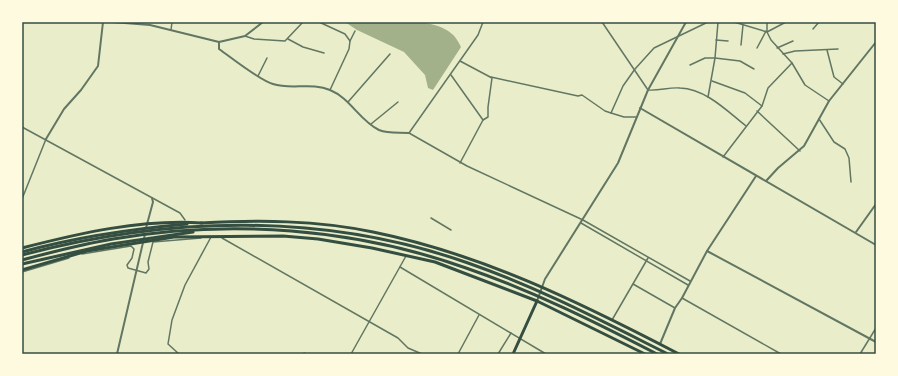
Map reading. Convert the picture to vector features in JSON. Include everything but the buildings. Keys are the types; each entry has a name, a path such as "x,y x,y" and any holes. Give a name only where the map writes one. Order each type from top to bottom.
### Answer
{"main road":[{"path":"22,254 53,243 146,227 258,220 337,226 373,232 448,252 497,268 541,286 679,354"},
{"path":"22,248 116,227 184,222 215,224"},
{"path":"22,254 121,233 215,224 257,224 319,229 373,237 440,254 523,284 668,354"},
{"path":"22,264 105,245 195,232 196,230"},
{"path":"22,260 113,239 196,230 258,230 319,234 408,250 465,267 520,288 657,354"},
{"path":"22,271 87,251 185,236 283,236 335,241 435,262 537,301 645,354"},
{"path":"514,354 537,301"}],"street":[{"path":"22,199 46,139 64,109 81,90 98,66 103,22"},
{"path":"112,22 150,25 219,42 245,36 263,22"},
{"path":"171,31 172,22"},
{"path":"245,36 254,39 276,42 285,41 303,22"},
{"path":"319,22 345,34 350,41"},
{"path":"409,133 478,35 483,22"},
{"path":"602,22 648,90"},
{"path":"537,301 541,286 618,163 648,90 686,22"},
{"path":"611,113 623,86 635,69 654,48 708,22"},
{"path":"708,97 712,81 718,22"},
{"path":"734,22 766,31 786,22"},
{"path":"757,48 766,31 767,22"},
{"path":"813,29 819,22"},
{"path":"741,45 743,25"},
{"path":"330,90 349,49 350,41 355,31"},
{"path":"766,31 777,48 792,63 806,85 829,101"},
{"path":"288,39 303,47 324,53"},
{"path":"716,40 728,41"},
{"path":"777,48 793,41"},
{"path":"219,42 219,49 258,76 273,84 330,90 348,102 371,124 381,131 409,133 418,137 460,163 583,220 690,282"},
{"path":"766,181 778,168 800,151 807,142 829,101 876,42"},
{"path":"783,54 838,49"},
{"path":"827,50 834,77 843,84"},
{"path":"348,102 390,54"},
{"path":"258,76 267,58"},
{"path":"690,65 705,58 715,58 740,61 754,69"},
{"path":"460,61 491,77 578,96 582,95 605,112 624,117 636,117"},
{"path":"723,157 762,106 768,88 792,63"},
{"path":"451,75 483,120"},
{"path":"460,163 483,120 488,117 488,101 493,82 491,77"},
{"path":"712,81 745,93 762,106"},
{"path":"648,90 681,88 708,97 746,126"},
{"path":"371,124 398,102"},
{"path":"640,108 876,245"},
{"path":"757,111 800,151"},
{"path":"819,119 834,142 845,149 849,158 851,182"},
{"path":"22,127 180,213 185,220"},
{"path":"660,344 674,308 682,298 707,251 756,176"},
{"path":"117,354 146,227 154,202 152,198"},
{"path":"856,233 876,204"},
{"path":"22,214 22,227"},
{"path":"431,218 451,230"},
{"path":"581,223 688,285"},
{"path":"179,354 168,344 172,320 185,285 211,237"},
{"path":"22,271 83,254 131,246 134,249 132,258 127,265 131,270 146,273 148,271 149,256 153,242 211,237 226,239 369,323 398,338 408,348 422,354"},
{"path":"707,251 876,342"},
{"path":"351,354 406,256"},
{"path":"612,320 648,258"},
{"path":"400,267 546,354"},
{"path":"633,284 674,308"},
{"path":"682,298 781,354"},
{"path":"458,354 479,314"},
{"path":"860,354 876,328"},
{"path":"498,354 512,333"}],"shaded area":[{"path":"402,21 431,24 443,28 452,34 461,47 433,90 428,88 425,75 404,52 357,30 345,22"}]}
